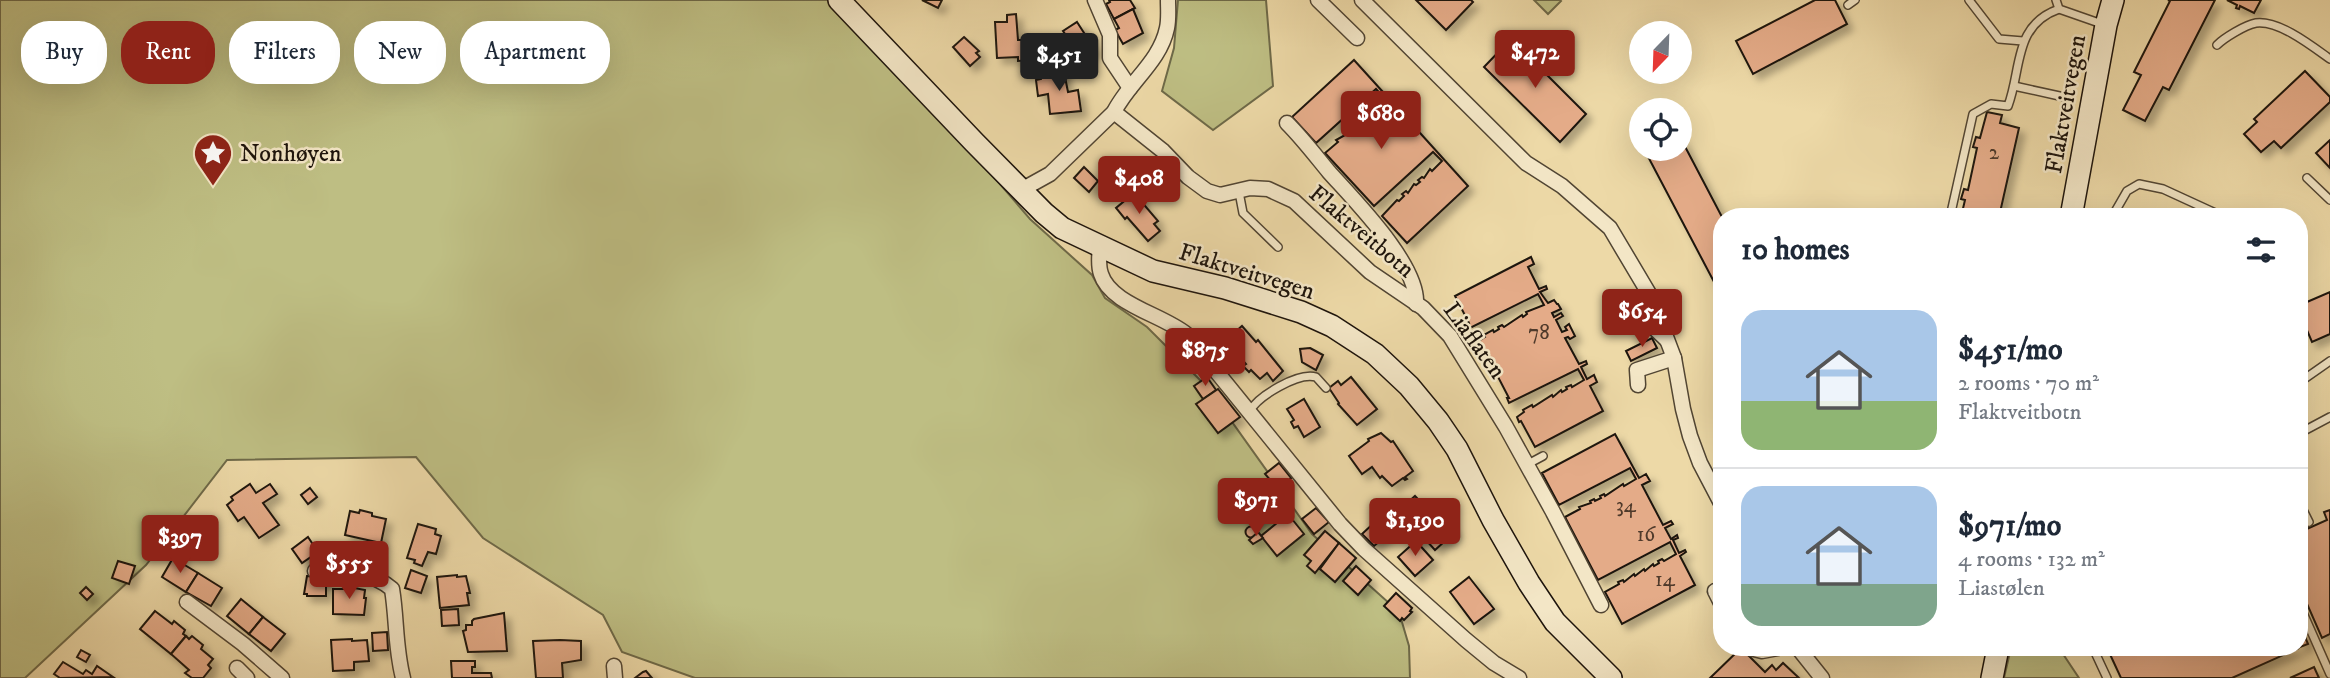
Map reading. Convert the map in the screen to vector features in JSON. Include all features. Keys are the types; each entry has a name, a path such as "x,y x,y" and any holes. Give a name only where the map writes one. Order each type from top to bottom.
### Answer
{"main road":[{"name":"Flaktveitvegen","path":"839,0 974,142 1062,228 1153,271 1225,288 1301,312 1332,326 1375,354 1409,386 1457,449 1493,520 1555,622 1611,678"},
{"name":"Flaktveitvegen","path":"2073,208 2106,25 2113,0"},
{"path":"1992,678 1996,656"}],"street":[{"path":"1095,0 1110,35 1110,58 1130,88"},
{"path":"1023,190 1050,174 1114,112 1159,51 1167,27 1168,0"},
{"path":"1318,0 1357,38"},
{"path":"1362,0 1526,163 1562,186 1609,228 1651,297 1672,352 1690,436 1713,488"},
{"name":"Flaktveitbotn","path":"1114,112 1207,191 1220,195 1250,188 1268,189 1294,201 1370,272 1416,304"},
{"name":"Liaflaten","path":"1287,123 1369,215 1409,276 1416,295 1416,304 1450,336 1528,464 1601,605"},
{"path":"1100,247 1100,272 1104,281 1125,301 1186,334 1340,524 1364,549 1494,663 1519,678"},
{"path":"1638,385 1637,370 1672,352"},
{"path":"315,571 358,573 380,579 392,589 396,613 395,639 403,678"},
{"path":"187,603 243,644 282,678"},
{"path":"1804,656 1822,678"}],"lane":[{"path":"1969,0 1999,39 2023,41"},
{"path":"2056,0 2059,9"},
{"path":"1952,208 1970,120 1977,110 1983,107 1997,104 2008,106 2023,41 2040,19 2059,9 2106,25"},
{"path":"2217,45 2255,23 2280,28 2330,59"},
{"path":"2014,86 2064,97"},
{"path":"2307,178 2330,200"},
{"path":"2117,208 2127,191 2139,184 2163,189 2204,208"},
{"path":"1238,192 1243,213 1278,247"},
{"path":"1627,307 1672,352"},
{"path":"2308,376 2330,361"},
{"path":"1249,412 1258,401 1301,377 1316,377 1326,388"},
{"path":"2308,429 2330,417"},
{"path":"1528,464 1544,456"},
{"path":"2308,624 2330,674"},
{"path":"2097,656 2107,678"}],"green space":[{"path":"0,0 842,0 1030,219 1092,275 1105,298 1147,327 1207,387 1312,534 1399,612 1409,646 1410,678 695,678 622,652 603,615 483,538 416,457 227,460 146,565 25,678 0,678"},
{"path":"1178,0 1266,0 1273,86 1213,130 1162,91 1174,48"},
{"path":"1534,0 1560,0 1561,1 1548,14"},
{"path":"2009,656 2064,656 2079,678 2004,678"}],"building":[{"path":"922,0 942,0 938,8"},
{"path":"1109,0 1130,0 1135,8 1114,19 1106,4"},
{"path":"1416,0 1471,0 1473,2 1446,30"},
{"path":"1815,0 1835,0 1847,24 1753,74 1736,41"},
{"path":"2168,0 2215,0 2169,90 2163,87 2145,121 2123,110 2141,75 2134,72 2170,1"},
{"path":"2227,0 2261,0 2254,13 2240,6 2239,9 2236,8 2237,5"},
{"path":"1133,9 1143,33 1123,44 1115,30 1119,28 1114,19"},
{"path":"1016,14 1018,40 1030,40 1031,60 1018,61 1018,57 997,58 995,22 1007,22 1007,15"},
{"path":"1077,22 1095,50 1082,58 1063,31"},
{"path":"964,37 979,51 976,53 980,57 970,66 953,47"},
{"path":"1511,39 1586,114 1560,142 1484,67"},
{"path":"1062,44 1068,53 1058,59 1052,51"},
{"path":"1354,60 1468,186 1407,243 1382,216 1404,196 1402,194 1406,191 1408,193 1414,184 1420,182 1418,180 1424,178 1430,169 1432,171 1442,161 1433,152 1374,206 1325,153 1338,142 1336,140 1347,134 1345,132 1349,128 1351,130 1357,121 1359,123 1363,119 1361,117 1385,99 1376,89 1316,143 1292,117"},
{"path":"1063,67 1068,92 1078,90 1081,111 1050,114 1048,94 1038,96 1036,80 1041,77 1051,78 1050,69"},
{"path":"2305,71 2330,97 2330,102 2281,148 2274,141 2261,152 2244,134 2257,122 2254,119"},
{"path":"1987,112 2002,115 2000,123 2019,128 2001,208 1963,208 1965,200 1961,199 1964,189 1968,190 1977,148 1973,147 1976,137 1980,138"},
{"path":"2330,140 2330,168 2316,153"},
{"path":"1692,160 1717,208 1713,208 1713,280 1650,161"},
{"path":"1084,167 1098,181 1089,192 1074,178"},
{"path":"1134,193 1158,221 1154,224 1160,231 1148,241 1116,208"},
{"path":"1531,257 1534,264 1528,267 1539,289 1546,286 1547,289 1540,292 1548,303 1554,300 1558,304 1561,309 1552,313 1554,317 1561,313 1563,316 1556,320 1562,332 1567,330 1565,327 1569,324 1575,336 1565,338 1579,364 1586,361 1587,364 1581,367 1587,379 1594,375 1597,382 1590,386 1603,411 1535,447 1517,417 1532,405 1533,407 1567,389 1566,387 1572,387 1584,380 1578,369 1509,403 1509,398 1482,346 1477,342 1485,337 1484,335 1499,329 1498,327 1504,327 1522,315 1523,317 1526,312 1544,305 1538,294 1470,328 1455,296"},
{"path":"2330,292 2330,334 2312,342 2308,333 2308,302"},
{"path":"1242,326 1256,342 1258,340 1283,371 1273,381 1267,373 1260,379 1251,370 1249,372 1243,366 1246,364 1239,356 1241,355 1227,339"},
{"path":"1652,338 1657,348 1631,361 1626,351"},
{"path":"1310,348 1323,355 1316,370 1302,362 1300,349"},
{"path":"1207,377 1216,390 1203,399 1194,386"},
{"path":"1351,377 1377,409 1357,425 1338,404 1329,388 1338,381 1341,385"},
{"path":"1218,389 1240,417 1218,433 1196,404"},
{"path":"1304,399 1320,427 1304,437 1298,426 1294,428 1291,422 1294,420 1287,409"},
{"path":"1381,433 1393,441 1413,471 1405,477 1407,479 1403,478 1392,486 1382,476 1380,478 1372,467 1362,474 1349,456 1369,441 1368,439"},
{"path":"1615,434 1639,478 1646,474 1650,481 1642,485 1663,525 1671,521 1673,524 1665,528 1671,539 1677,535 1678,538 1673,540 1679,553 1685,550 1680,556 1695,585 1622,624 1605,592 1619,584 1618,582 1624,582 1634,574 1635,576 1659,563 1658,561 1664,561 1676,554 1670,542 1598,580 1565,517 1580,509 1579,507 1591,503 1590,501 1595,501 1636,479 1630,468 1559,505 1542,473"},
{"path":"1279,463 1291,478 1278,489 1265,474"},
{"path":"250,484 256,493 270,484 277,494 263,503 279,525 259,538 244,517 238,521 227,505 233,500 231,497"},
{"path":"1265,486 1281,506 1254,528 1238,508"},
{"path":"310,488 317,497 308,504 301,495"},
{"path":"1415,496 1432,514 1410,538 1400,527 1404,524 1395,514"},
{"path":"1316,508 1329,522 1314,534 1302,519"},
{"path":"360,510 386,519 381,543 345,535 350,511 359,513"},
{"path":"2330,510 2330,634 2322,638 2308,606 2308,528 2327,520 2324,512"},
{"path":"1436,511 1455,532 1435,550 1426,540 1422,543 1414,534"},
{"path":"1288,514 1304,534 1277,556 1261,536"},
{"path":"1375,522 1387,535 1374,546 1362,534"},
{"path":"418,524 436,529 435,534 441,536 436,554 428,552 422,566 407,558"},
{"path":"1251,527 1255,528 1255,536 1251,537 1247,536 1246,532 1247,528"},
{"path":"1325,531 1339,543 1315,573 1307,566 1311,561 1304,555"},
{"path":"1258,532 1263,538 1253,544 1249,540"},
{"path":"308,537 318,552 302,563 292,549"},
{"path":"1416,541 1433,560 1415,576 1398,557"},
{"path":"1339,543 1356,558 1335,582 1320,569"},
{"path":"330,545 347,549 343,566 326,562"},
{"path":"173,558 198,573 186,592 162,577"},
{"path":"118,561 135,566 129,584 112,578"},
{"path":"1356,566 1371,580 1358,595 1343,581"},
{"path":"411,570 427,576 421,593 405,588"},
{"path":"198,573 222,588 211,606 186,592"},
{"path":"307,576 326,577 326,596 304,594"},
{"path":"466,576 470,593 467,593 469,605 440,608 437,577"},
{"path":"1469,577 1494,609 1474,624 1450,592"},
{"path":"344,586 365,590 364,615 333,614 333,589 344,589"},
{"path":"86,587 93,594 87,600 80,593"},
{"path":"1396,593 1412,608 1412,612 1400,621 1384,606"},
{"path":"241,599 263,617 249,634 227,616"},
{"path":"458,609 459,625 442,626 441,610"},
{"path":"155,611 185,630 183,634 186,636 171,654 140,629"},
{"path":"504,613 507,651 468,652 463,631 466,630 466,625 472,625 474,619"},
{"path":"263,617 285,634 271,651 249,634"},
{"path":"387,632 388,650 373,651 372,633"},
{"path":"186,636 189,639 192,636 203,645 201,649 213,659 208,665 211,668 203,678 192,678 185,673 189,670 171,654"},
{"path":"331,640 367,640 369,661 354,662 354,670 333,671"},
{"path":"533,641 581,641 581,660 562,663 563,678 536,678"},
{"path":"81,650 90,655 86,662 77,657"},
{"path":"1733,656 1749,656 1765,672 1772,665 1776,670 1783,663 1799,678 1710,678"},
{"path":"2111,656 2281,656 2232,678 2121,678"},
{"path":"451,661 475,661 472,673 491,673 492,678 452,678"},
{"path":"63,662 83,674 86,670 92,674 97,666 113,677 60,678 54,674"},
{"path":"2314,667 2319,678 2290,678"},
{"path":"646,671 652,678 635,678 643,672"}],"place":[{"name":"Nonhøyen","path":"213,187"}]}
